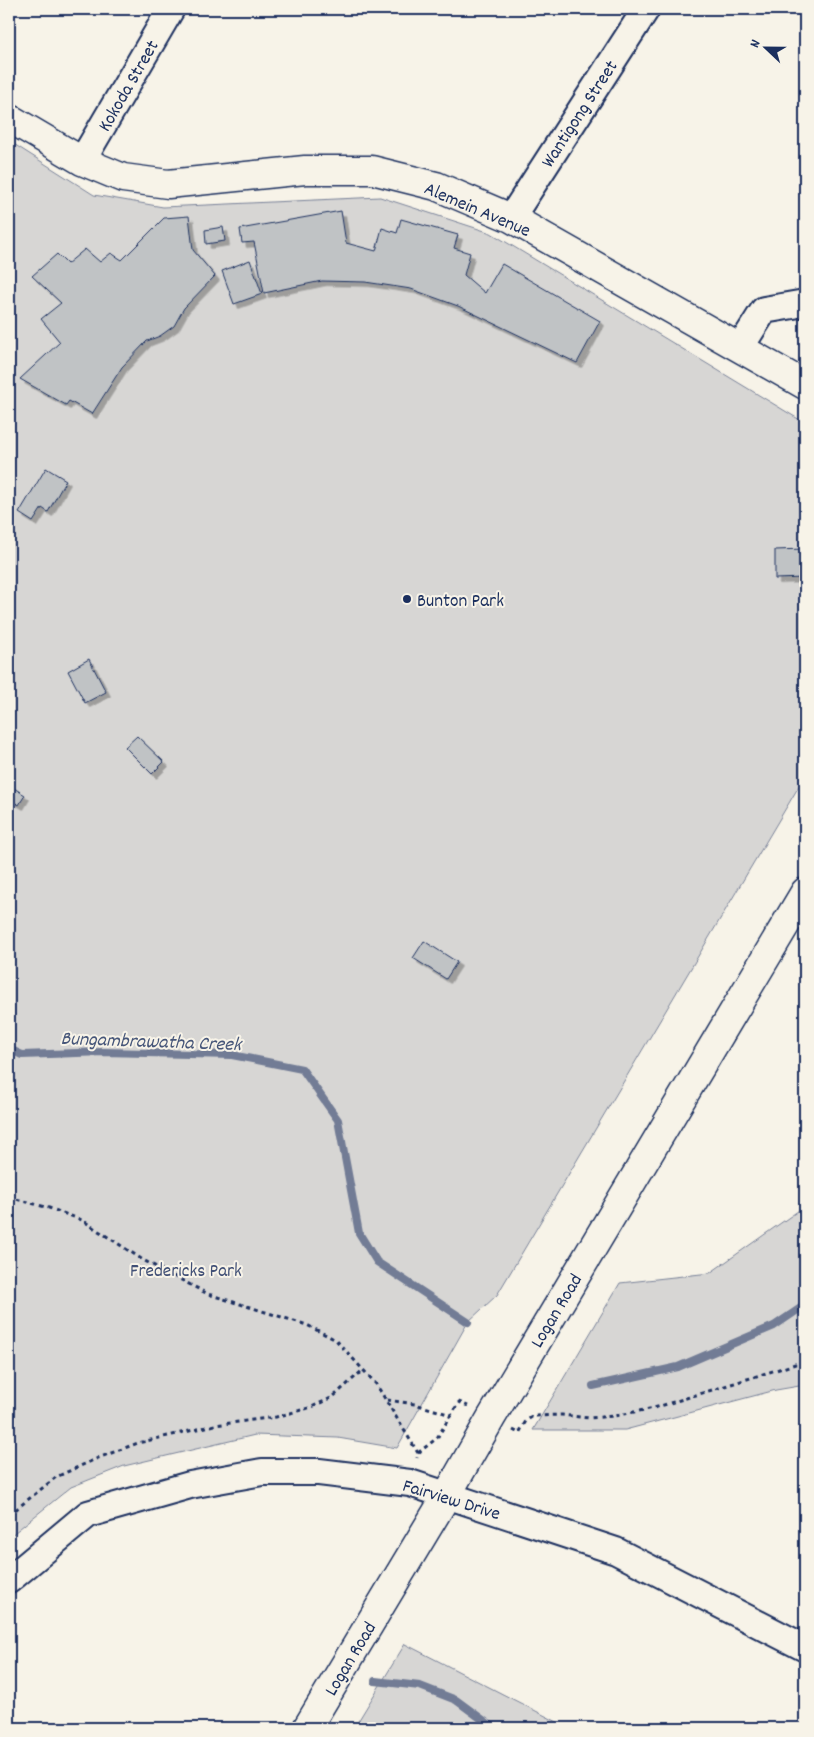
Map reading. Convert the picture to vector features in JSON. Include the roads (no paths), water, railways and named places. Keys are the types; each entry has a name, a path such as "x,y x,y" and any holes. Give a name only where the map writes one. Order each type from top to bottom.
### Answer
{"main road":[{"name":"Alemein Avenue","path":"9,118 82,161 123,178 168,184 306,170 372,170 436,186 511,218 805,385"},
{"name":"Logan Road","path":"307,1728 805,892"}],"street":[{"name":"Kokoda Street","path":"82,161 172,9"},
{"name":"Wantigong Street","path":"511,218 646,9"},
{"path":"740,348 764,310 805,303"},
{"name":"Fairview Drive","path":"9,1580 88,1514 190,1485 262,1472 319,1472 410,1483 616,1551 805,1648"}],"waterway":[{"name":"Bungambrawatha Creek","path":"9,1049 22,1055 104,1052 232,1055 302,1069 338,1120 359,1233 377,1262 468,1322"},
{"path":"593,1386 678,1367 774,1326 805,1305"},
{"path":"375,1681 420,1686 456,1700 494,1728"},
{"path":"217,1728 224,1726"}],"place":[{"name":"Bunton Park","path":"407,599"}],"park label":[{"name":"Fredericks Park","path":"186,1269"}]}
